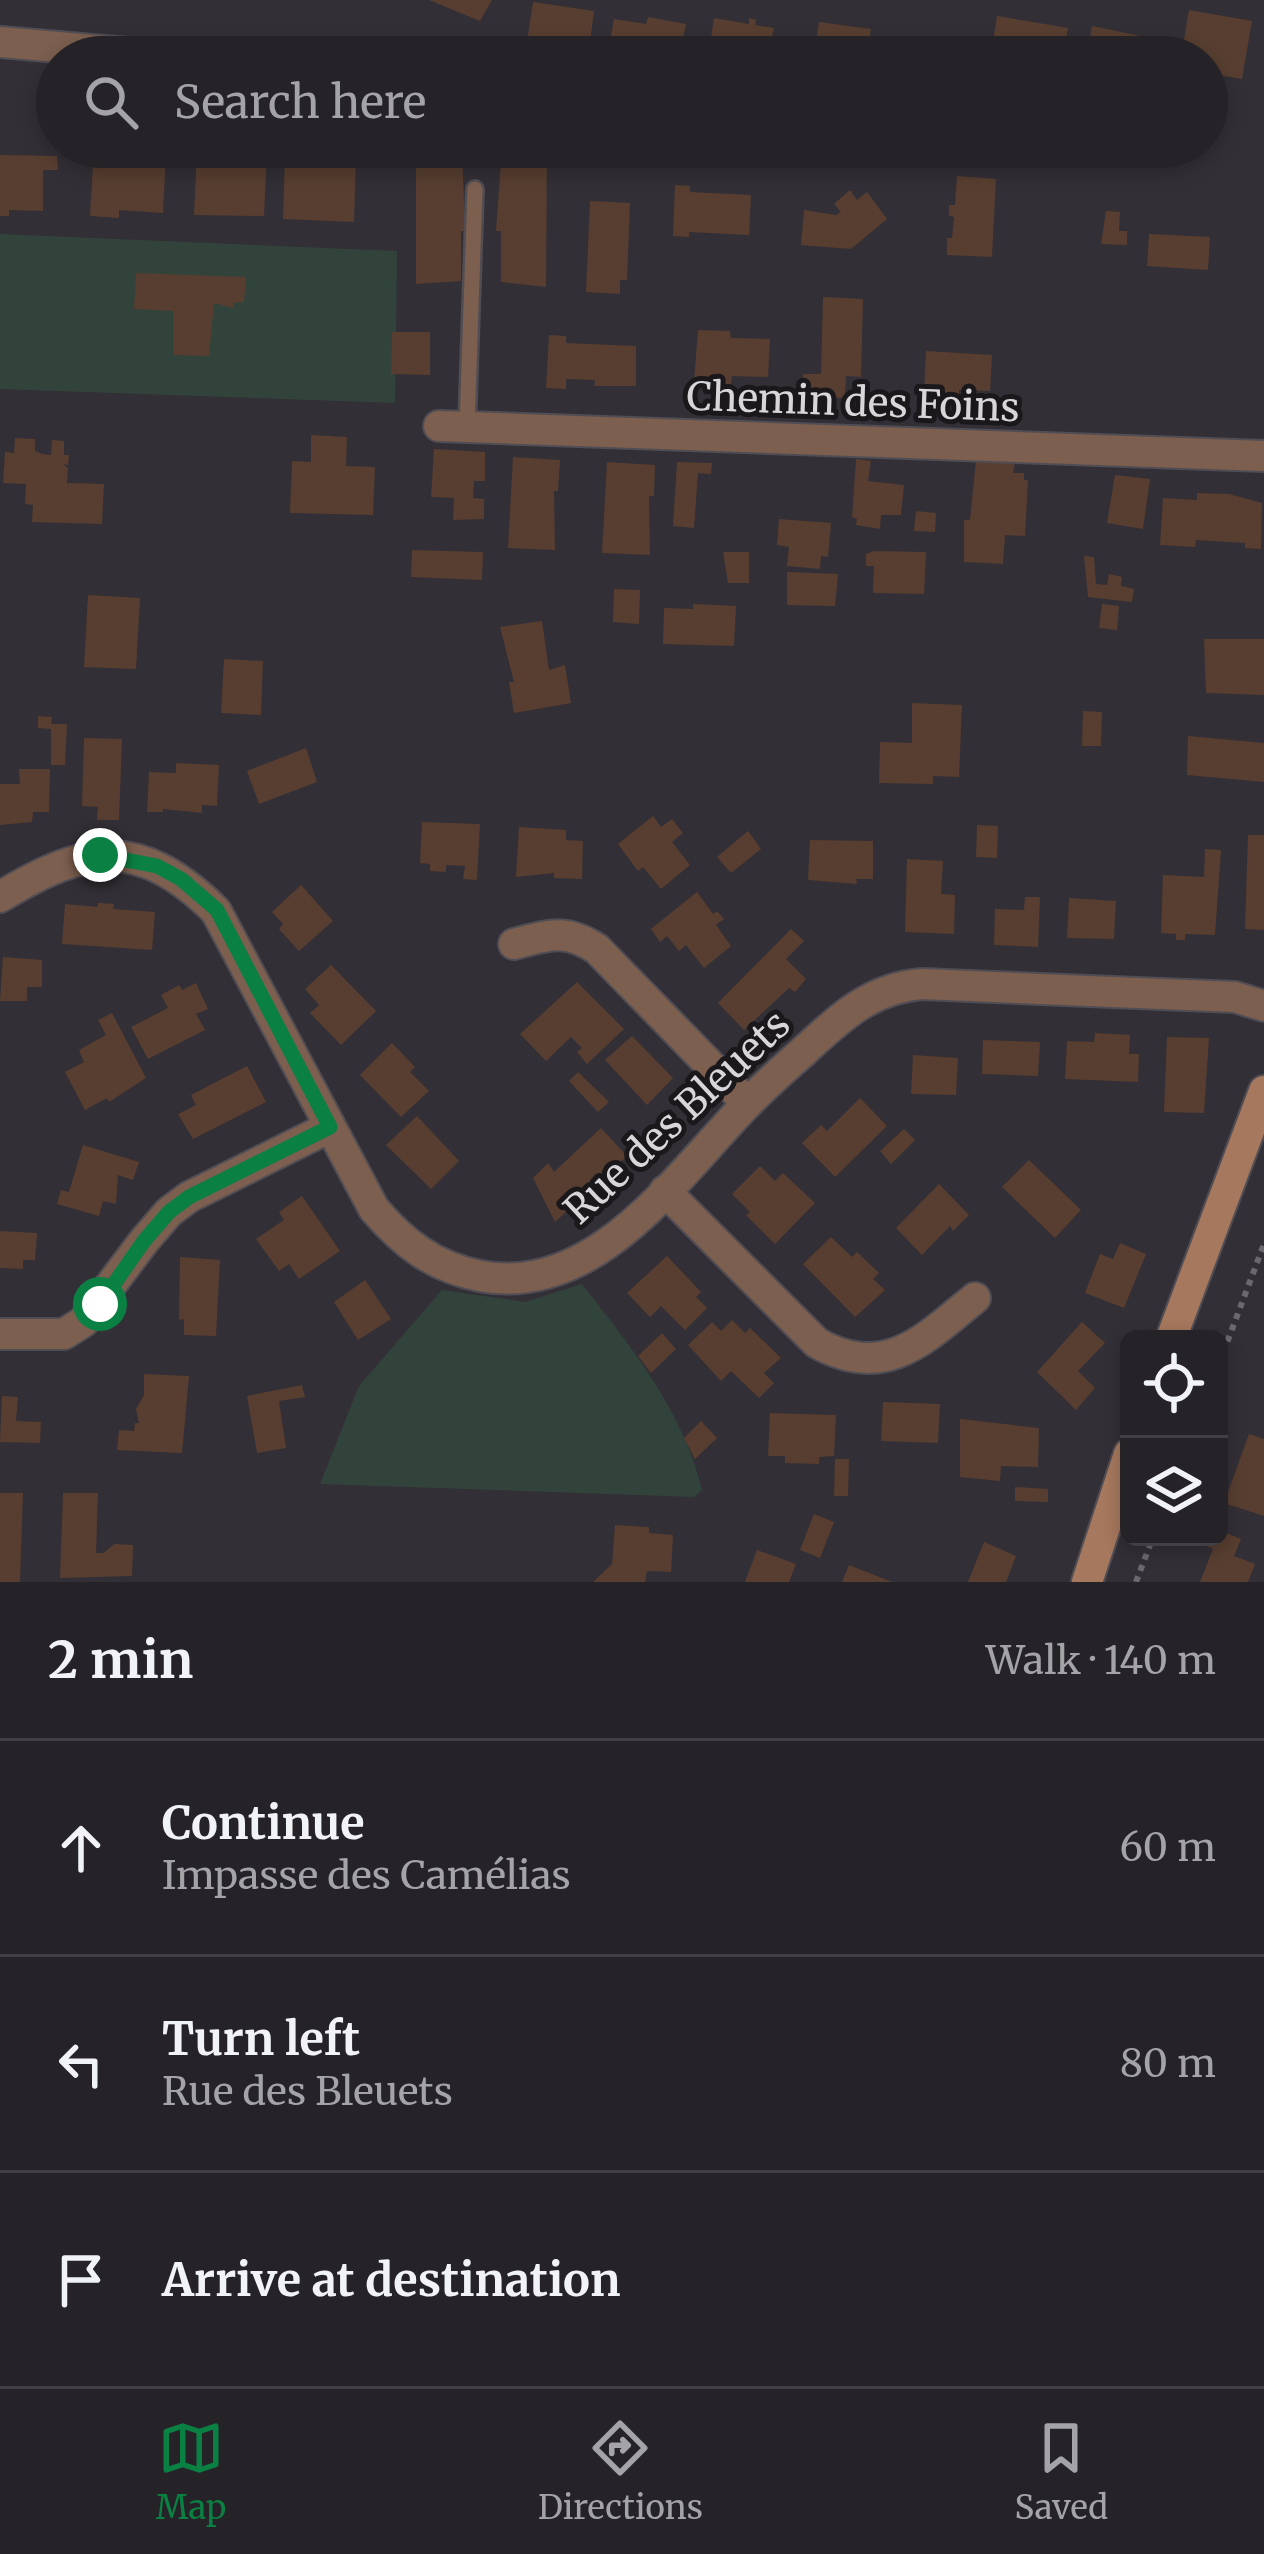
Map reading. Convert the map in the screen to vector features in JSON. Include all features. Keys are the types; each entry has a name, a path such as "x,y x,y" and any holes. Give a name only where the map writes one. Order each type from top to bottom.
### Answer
{"street":[{"path":"0,42 36,45"},
{"name":"Chemin des Foins","path":"453,426 1264,456"},
{"name":"Rue des Bleuets","path":"0,897 46,869 100,855 128,857 181,879 217,910 374,1209 393,1232 434,1262 514,1280 578,1262 609,1242 665,1191 747,1103 845,1013 903,986 1235,998 1264,1006"},
{"path":"514,944 556,934 579,937 598,949 747,1103"},
{"path":"1175,1330 1264,1091"},
{"path":"0,1334 64,1334 83,1322 169,1212 189,1197 330,1127"},
{"path":"665,1191 818,1343 839,1355 886,1357 916,1347 975,1298"},
{"path":"1087,1582 1120,1481"}],"lane":[{"path":"453,426 475,189"}],"path":[{"path":"1228,1340 1264,1244"},
{"path":"1136,1582 1150,1546"}],"green space":[{"path":"0,234 397,251 395,403 0,389"},
{"path":"582,1284 669,1406 702,1490 694,1497 320,1484 359,1386 442,1290 525,1302"}],"building":[{"path":"429,0 492,0 480,21"},
{"path":"533,2 594,11 591,36 528,36"},
{"path":"1189,10 1252,21 1242,79 1228,77 1228,36 1185,36"},
{"path":"997,16 1068,28 1067,36 994,36"},
{"path":"648,17 686,24 683,36 611,36 614,19 646,24"},
{"path":"714,18 749,24 749,18 756,20 755,25 774,28 772,36 711,36"},
{"path":"819,22 871,29 870,36 817,36"},
{"path":"1092,26 1141,36 1090,36"},
{"path":"0,155 36,156 36,168 58,168 43,170 43,211 9,210 9,216 0,216"},
{"path":"93,168 165,168 163,213 119,210 119,218 90,216"},
{"path":"196,168 266,168 264,216 194,215"},
{"path":"285,168 356,168 354,222 283,219"},
{"path":"416,168 463,168 461,281 416,284"},
{"path":"500,168 547,168 546,287 501,282 501,231 496,231"},
{"path":"957,176 996,179 992,257 947,255 954,217 949,216 949,205 955,205"},
{"path":"675,185 690,186 690,192 751,195 749,235 689,232 689,237 673,236"},
{"path":"850,190 857,200 867,192 887,219 851,249 801,245 804,210 836,215 841,212 834,204"},
{"path":"590,201 630,203 627,280 620,280 620,294 586,292"},
{"path":"1106,211 1120,212 1119,231 1127,231 1127,245 1101,244"},
{"path":"1149,234 1210,237 1208,270 1147,266"},
{"path":"136,273 246,277 244,302 233,303 233,308 214,303 209,356 173,355 173,311 134,309"},
{"path":"823,297 863,299 861,377 846,376 845,398 801,396 803,374 821,374"},
{"path":"698,330 730,331 731,338 770,339 768,377 732,376 731,384 694,382"},
{"path":"392,332 430,332 430,375 391,374"},
{"path":"549,335 566,336 566,343 636,346 636,386 594,386 595,380 566,379 566,389 546,388"},
{"path":"926,351 992,355 990,391 959,390 959,397 924,395"},
{"path":"311,435 347,437 346,466 375,467 373,515 290,513 292,461 311,462"},
{"path":"15,438 35,439 35,451 51,455 52,440 64,441 64,455 69,455 68,465 63,464 68,468 67,483 104,484 102,524 32,522 33,505 25,504 26,484 3,483 5,452 14,453"},
{"path":"434,449 485,452 485,481 474,481 473,498 484,499 484,519 453,520 454,498 431,497"},
{"path":"513,457 560,460 558,491 554,491 555,550 508,548"},
{"path":"856,459 871,461 868,481 904,485 901,515 881,515 880,529 856,525 852,517"},
{"path":"976,460 1015,461 1013,473 1024,473 1028,480 1025,536 1005,535 1003,564 964,562 964,520 970,520"},
{"path":"607,462 655,465 654,496 649,496 650,555 602,553"},
{"path":"677,462 712,463 711,474 698,473 694,528 673,526"},
{"path":"1115,475 1150,479 1143,529 1107,523"},
{"path":"1197,493 1229,494 1262,503 1261,549 1245,548 1245,543 1196,540 1195,547 1160,545 1163,498 1197,500"},
{"path":"916,511 936,513 935,532 914,531"},
{"path":"779,519 831,523 828,557 821,556 820,569 787,566 789,547 777,545"},
{"path":"412,550 483,552 482,580 411,577"},
{"path":"723,552 749,552 749,583 728,583"},
{"path":"926,552 924,594 873,593 874,566 866,566 866,554"},
{"path":"1084,556 1094,557 1096,584 1107,585 1109,574 1122,577 1121,586 1134,589 1132,602 1088,597"},
{"path":"787,572 838,574 835,606 787,605"},
{"path":"614,589 640,590 639,624 613,622"},
{"path":"88,595 140,598 136,669 84,667"},
{"path":"693,604 736,606 734,646 663,644 664,608 693,609"},
{"path":"1102,604 1119,606 1117,630 1099,628"},
{"path":"542,621 549,670 565,665 571,703 514,713 509,682 514,682 500,627"},
{"path":"1204,639 1264,639 1264,695 1206,693"},
{"path":"224,659 263,661 261,715 221,713"},
{"path":"912,703 962,705 959,777 933,776 933,784 879,783 880,742 912,743"},
{"path":"1083,711 1102,712 1101,746 1082,746"},
{"path":"38,716 52,717 51,724 67,724 65,765 51,765 51,729 38,728"},
{"path":"1188,736 1264,743 1264,782 1187,775"},
{"path":"84,738 122,739 119,820 97,820 98,807 82,806"},
{"path":"306,748 317,782 259,804 247,771"},
{"path":"176,763 219,765 217,806 202,805 202,813 147,812 149,772 176,773"},
{"path":"19,769 50,769 49,812 33,812 32,822 0,825 0,784 20,784"},
{"path":"653,816 661,827 672,819 683,833 672,842 690,865 661,889 643,867 638,871 618,844"},
{"path":"422,822 480,824 477,880 463,879 465,866 446,865 446,872 430,871 430,864 420,863"},
{"path":"977,825 998,826 997,858 976,857"},
{"path":"519,827 566,830 566,840 583,841 582,879 554,878 554,873 516,877"},
{"path":"748,831 761,849 731,873 717,857"},
{"path":"1248,835 1264,835 1264,930 1245,929"},
{"path":"810,840 873,841 873,879 856,879 857,884 808,880"},
{"path":"1205,849 1221,850 1215,935 1185,934 1185,940 1176,940 1176,934 1161,933 1163,875 1204,877"},
{"path":"907,859 943,861 941,894 955,895 954,934 905,932"},
{"path":"301,885 333,921 299,951 279,929 283,924 272,912"},
{"path":"697,892 713,914 717,911 724,919 716,925 731,946 704,968 686,945 679,951 667,936 660,942 651,929"},
{"path":"1025,897 1040,897 1038,947 994,945 995,909 1024,910"},
{"path":"1069,898 1116,901 1114,939 1067,938"},
{"path":"98,903 155,912 152,950 62,944 65,904 98,907"},
{"path":"791,929 804,941 786,959 806,979 795,992 789,988 744,1030 718,1003"},
{"path":"3,957 42,960 42,987 27,987 27,1001 0,1001"},
{"path":"331,965 376,1011 341,1045 310,1013 319,1005 305,989"},
{"path":"577,982 624,1029 587,1064 577,1052 582,1048 571,1037 546,1061 520,1034"},
{"path":"196,983 208,1009 196,1014 205,1030 148,1059 131,1027 168,1008 161,995 179,985 182,990"},
{"path":"112,1013 146,1078 109,1102 107,1098 85,1110 65,1072 84,1062 79,1050 106,1035 98,1020"},
{"path":"1095,1033 1130,1035 1129,1054 1139,1054 1138,1082 1065,1079 1067,1041 1094,1042"},
{"path":"632,1036 673,1078 647,1105 605,1060"},
{"path":"1167,1037 1209,1038 1204,1113 1164,1112"},
{"path":"983,1040 1040,1042 1038,1076 982,1074"},
{"path":"392,1043 429,1091 401,1117 360,1075"},
{"path":"913,1055 958,1058 956,1095 911,1094"},
{"path":"247,1066 266,1102 193,1139 178,1114 196,1105 191,1095"},
{"path":"578,1072 609,1102 598,1112 569,1081"},
{"path":"860,1098 887,1126 835,1177 802,1143 821,1125 827,1131"},
{"path":"417,1116 459,1161 431,1189 386,1145"},
{"path":"601,1128 627,1156 555,1222 533,1178 548,1163 554,1172"},
{"path":"904,1129 915,1140 891,1164 880,1151"},
{"path":"83,1145 139,1162 133,1180 118,1175 116,1204 103,1201 99,1216 57,1204 61,1190 69,1192"},
{"path":"1029,1160 1081,1210 1055,1238 1002,1187"},
{"path":"760,1166 775,1181 783,1173 815,1203 775,1244 732,1194"},
{"path":"939,1184 969,1215 953,1231 950,1226 922,1255 896,1228"},
{"path":"302,1196 340,1251 299,1279 289,1264 279,1271 256,1239 284,1220 279,1212"},
{"path":"0,1231 37,1233 35,1260 23,1260 23,1269 0,1268"},
{"path":"831,1237 879,1273 873,1279 885,1290 855,1317 803,1264"},
{"path":"1120,1243 1146,1254 1124,1308 1085,1293 1100,1254 1113,1259"},
{"path":"667,1256 701,1292 696,1297 707,1308 685,1330 661,1306 650,1317 627,1293"},
{"path":"180,1257 220,1260 216,1336 184,1335 184,1319 179,1320"},
{"path":"365,1280 391,1319 358,1340 334,1302"},
{"path":"732,1320 745,1333 750,1328 781,1358 764,1373 774,1383 759,1398 731,1371 721,1381 688,1345 712,1322 721,1331"},
{"path":"1082,1322 1105,1343 1078,1371 1095,1388 1076,1410 1037,1372"},
{"path":"662,1333 676,1349 651,1373 638,1356"},
{"path":"144,1374 189,1376 182,1453 117,1450 119,1430 134,1431 139,1423 136,1409 144,1395"},
{"path":"302,1385 305,1397 279,1401 286,1448 257,1453 247,1396"},
{"path":"2,1396 18,1397 16,1421 41,1422 40,1443 0,1442"},
{"path":"883,1402 940,1404 938,1443 881,1441"},
{"path":"770,1413 836,1415 834,1456 819,1457 819,1464 785,1463 785,1456 768,1456"},
{"path":"960,1419 1039,1428 1038,1467 1001,1466 1000,1481 960,1477"},
{"path":"701,1421 717,1438 695,1459 684,1438"},
{"path":"1249,1434 1264,1439 1264,1516 1228,1504"},
{"path":"835,1459 849,1459 848,1496 834,1496"},
{"path":"1015,1487 1048,1489 1048,1502 1015,1501"},
{"path":"0,1493 23,1493 20,1582 0,1582"},
{"path":"63,1493 98,1493 96,1553 114,1544 133,1545 132,1576 60,1578"},
{"path":"814,1514 834,1522 820,1558 800,1550"},
{"path":"615,1525 649,1527 649,1533 673,1535 671,1572 647,1571 645,1582 593,1582 612,1564"},
{"path":"1228,1534 1241,1539 1234,1556 1255,1564 1248,1582 1200,1582 1213,1549 1206,1546 1228,1546"},
{"path":"984,1542 1016,1556 1006,1582 968,1582"},
{"path":"757,1550 796,1564 789,1582 745,1582"},
{"path":"849,1565 892,1582 842,1582"}],"route":[{"path":"100,855 157,866 181,879 217,910 330,1127 189,1197 169,1212 100,1304"}]}
